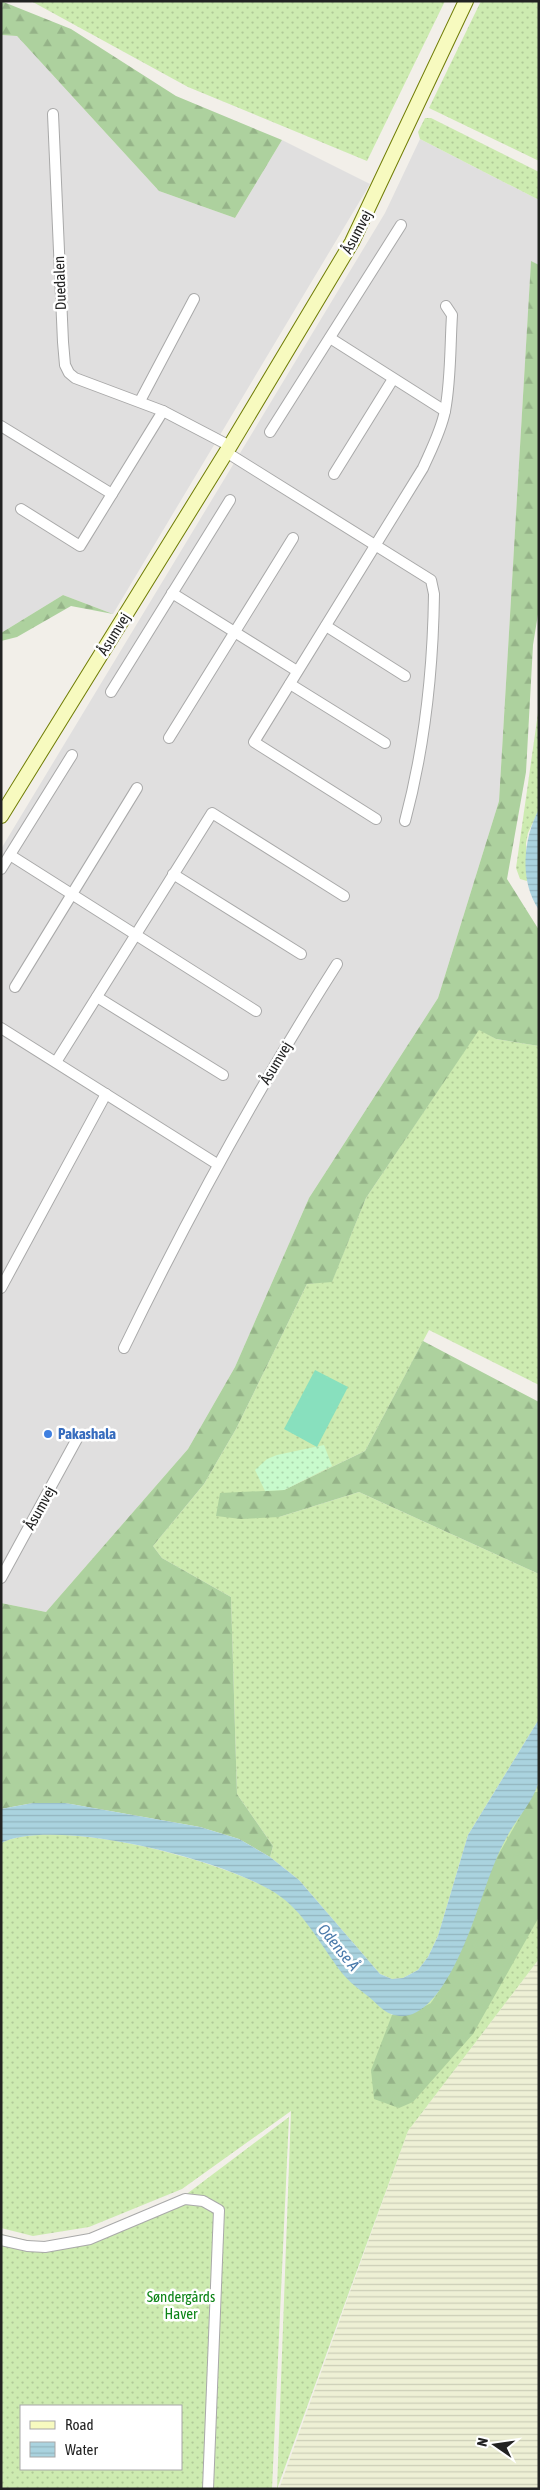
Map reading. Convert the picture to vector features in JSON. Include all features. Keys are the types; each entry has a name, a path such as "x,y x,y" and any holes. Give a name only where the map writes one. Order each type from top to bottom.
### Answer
{"street":[{"name":"Åsumvej","path":"1,816 228,449 352,242 382,183 466,1"},
{"name":"Duedalen","path":"54,114 65,365 69,373 83,383 140,401 163,411 228,449"},
{"path":"270,432 401,225"},
{"path":"140,401 194,299"},
{"path":"376,819 254,742 423,468 437,437 445,411 452,314 446,306"},
{"path":"330,338 445,411"},
{"path":"334,474 393,378"},
{"path":"21,509 80,546 163,411"},
{"path":"1,426 112,494"},
{"path":"228,449 424,575 433,585 434,637 430,685 420,756 405,821"},
{"name":"Åsumvej","path":"111,692 230,500"},
{"path":"169,738 293,538"},
{"path":"172,593 297,672"},
{"path":"326,626 405,676"},
{"path":"290,684 385,743"},
{"path":"1,869 72,755"},
{"path":"15,987 137,788"},
{"path":"56,1062 212,813 344,896"},
{"path":"10,855 256,1011"},
{"path":"173,874 301,954"},
{"name":"Åsumvej","path":"124,1348 217,1164 269,1074 337,964"},
{"path":"97,997 223,1075"},
{"path":"1,1028 217,1164"},
{"path":"1,1288 106,1094"},
{"name":"Åsumvej","path":"1,1578 78,1438"},
{"path":"1,2240 27,2246 45,2247 90,2239 185,2199 204,2201 219,2210 208,2489"}],"shaded area":[{"path":"1,35 17,36 159,191 235,218 282,140 370,184 113,614 63,595 1,633"},
{"path":"420,139 539,200 539,265 531,262 499,801 438,998 309,1198 235,1367 188,1449 46,1612 1,1603 1,849 385,213"}],"green space":[{"path":"1,1 71,29 176,96 282,140 235,218 159,191 17,36 1,35"},
{"path":"31,1 445,1 367,161 188,87"},
{"path":"481,1 539,1 539,161 429,108"},
{"path":"425,118 431,118 539,172 539,200 420,139 418,132"},
{"path":"531,261 539,265 539,608 533,645 526,772 507,879 539,930 539,1046 496,1039 479,1030 366,1198 332,1282 307,1284 236,1429 204,1484 153,1546 162,1558 231,1597 237,1794 273,1846 270,1857 239,1839 200,1827 65,1803 33,1803 1,1809 1,1603 46,1612 188,1449 235,1367 309,1198 438,998 499,801"},
{"path":"63,595 113,614 71,606 17,637 1,641 1,633"},
{"path":"539,706 539,809 528,833 526,843 527,881 520,879 516,868"},
{"path":"479,1029 496,1039 539,1046 539,1385 429,1330 365,1451 284,1490 279,1517 359,1492 539,1574 539,1719 468,1835 438,1936 428,1957 418,1970 403,1978 392,1979 380,1974 299,1880 270,1857 273,1846 237,1794 231,1597 162,1558 153,1546 204,1484 236,1429 307,1284 332,1281 366,1198"},
{"path":"423,1341 539,1402 539,1574 359,1492 279,1517 241,1519 216,1516 220,1493 284,1490 365,1451"},
{"path":"315,1370 348,1387 317,1447 284,1429"},
{"path":"324,1445 332,1466 284,1490 265,1491 255,1470 267,1459"},
{"path":"539,1783 539,1959 408,2131 277,2489 291,2111 182,2189 89,2227 33,2236 1,2228 1,1843 27,1836 61,1835 101,1838 185,1857 224,1869 257,1883 281,1896 290,1904 392,2015"},
{"path":"534,1792 539,1792 539,1917 473,2034 413,2102 399,2108 374,2099 371,2070 392,2015 406,2016 431,2003 449,1975 471,1927 493,1864"},
{"path":"539,1959 539,2489 279,2489 408,2131"},
{"name":"Søndergårds Haver","path":"289,2117 272,2489 1,2489 1,2234 39,2243 92,2233 184,2196"}],"water":[{"path":"539,809 539,910 528,886 526,860 529,833"},
{"name":"Odense Å","path":"539,1719 539,1771 536,1790 501,1849 469,1933 449,1975 437,1994 423,2008 408,2016 388,2013 351,1983 290,1904 257,1883 186,1857 144,1846 101,1839 61,1835 27,1836 1,1843 1,1809 33,1803 65,1803 200,1827 239,1839 270,1857 299,1880 380,1974 392,1979 403,1978 418,1970 428,1957 438,1936 468,1835"}],"place":[{"name":"Pakashala","path":"48,1434"}]}
